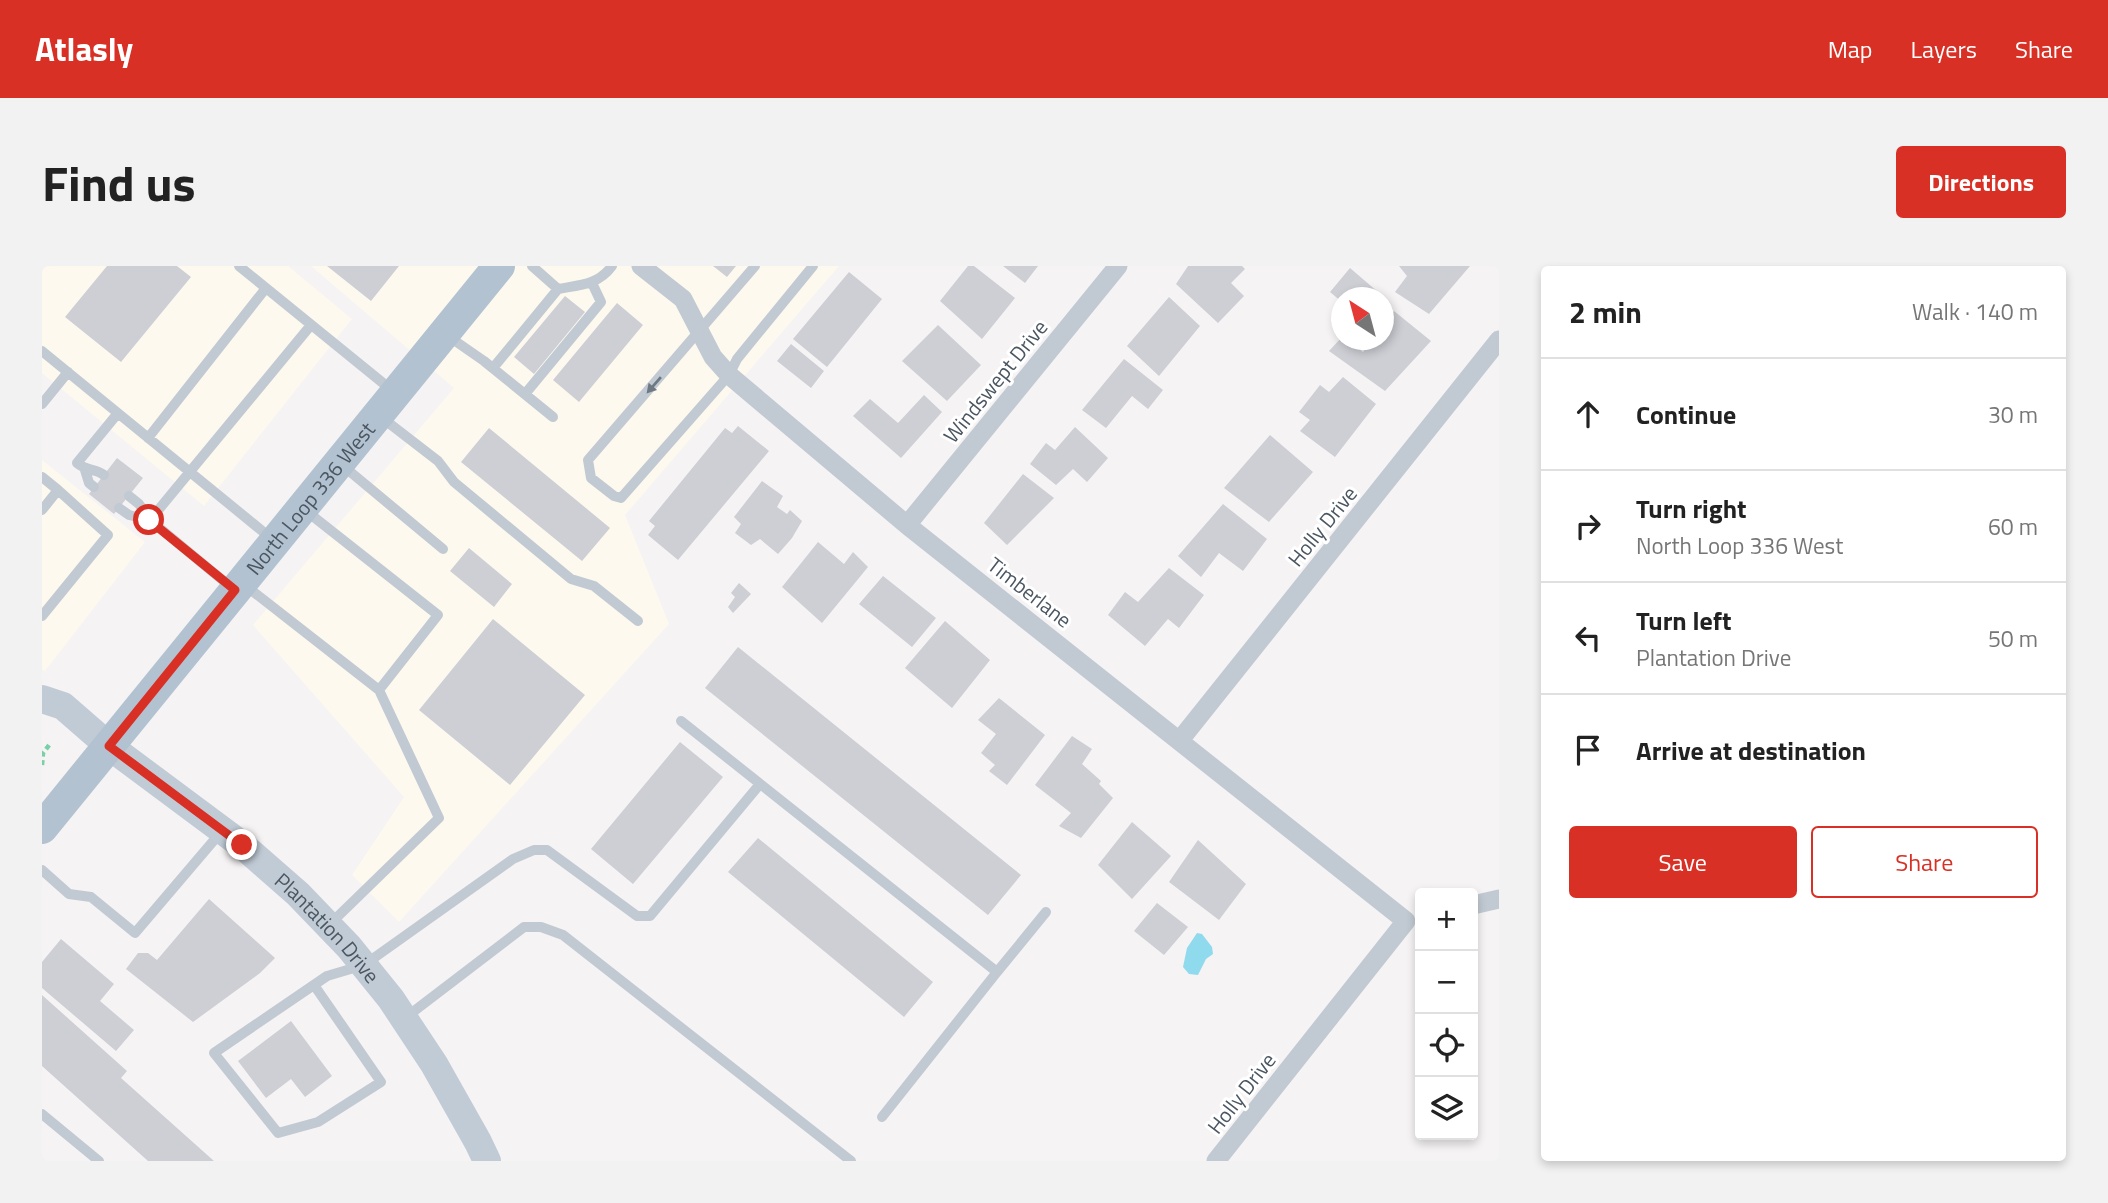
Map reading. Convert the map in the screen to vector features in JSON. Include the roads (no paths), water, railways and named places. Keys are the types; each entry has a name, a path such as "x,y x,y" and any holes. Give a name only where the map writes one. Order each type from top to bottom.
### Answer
{"main road":[{"name":"North Loop 336 West","path":"42,828 499,266"}],"street":[{"name":"Timberlane","path":"641,266 683,299 699,334 713,357 729,375 907,525 1413,920"},
{"name":"Windswept Drive","path":"907,525 1118,266"},
{"name":"Holly Drive","path":"1180,740 1492,363 1499,340"},
{"name":"Plantation Drive","path":"42,699 63,706 109,746 222,830 298,894 328,925 364,965 404,1018 440,1075 487,1161"},
{"path":"1478,904 1499,899"},
{"name":"Holly Drive","path":"1216,1161 1413,920"}],"lane":[{"path":"239,266 311,325 387,404 454,482 571,579 594,586 638,621"},
{"path":"532,266 558,289"},
{"path":"493,368 558,289 592,283 603,278 612,266"},
{"path":"755,266 588,460 591,478 614,496 621,498 626,495 729,375 737,359 813,266"},
{"path":"525,394 601,302 592,283"},
{"path":"148,438 266,288"},
{"path":"149,520 311,325"},
{"path":"444,333 493,368 553,417"},
{"path":"42,351 275,541"},
{"path":"42,404 68,372"},
{"path":"81,466 118,414"},
{"path":"339,463 443,549"},
{"path":"81,466 104,475"},
{"path":"81,466 89,483 94,487"},
{"path":"42,477 108,535 42,616"},
{"path":"42,510 58,491"},
{"path":"129,496 139,504 149,520 379,690 439,818 328,925"},
{"path":"119,508 129,515 149,520"},
{"path":"302,508 438,615 379,690"},
{"path":"681,721 997,972"},
{"path":"314,985 382,1082 318,1122 278,1133 214,1053 327,976 364,965 513,859 534,850 547,850 637,916 650,916 760,784"},
{"path":"42,870 69,894 91,897 135,933 222,830"},
{"path":"882,1117 1046,912"},
{"path":"404,1018 524,926 541,927 564,935 851,1161"},
{"path":"42,1114 99,1161"}],"water":[{"path":"1197,933 1202,934 1212,947 1213,954 1206,959 1198,975 1189,974 1183,967 1187,948"}]}
